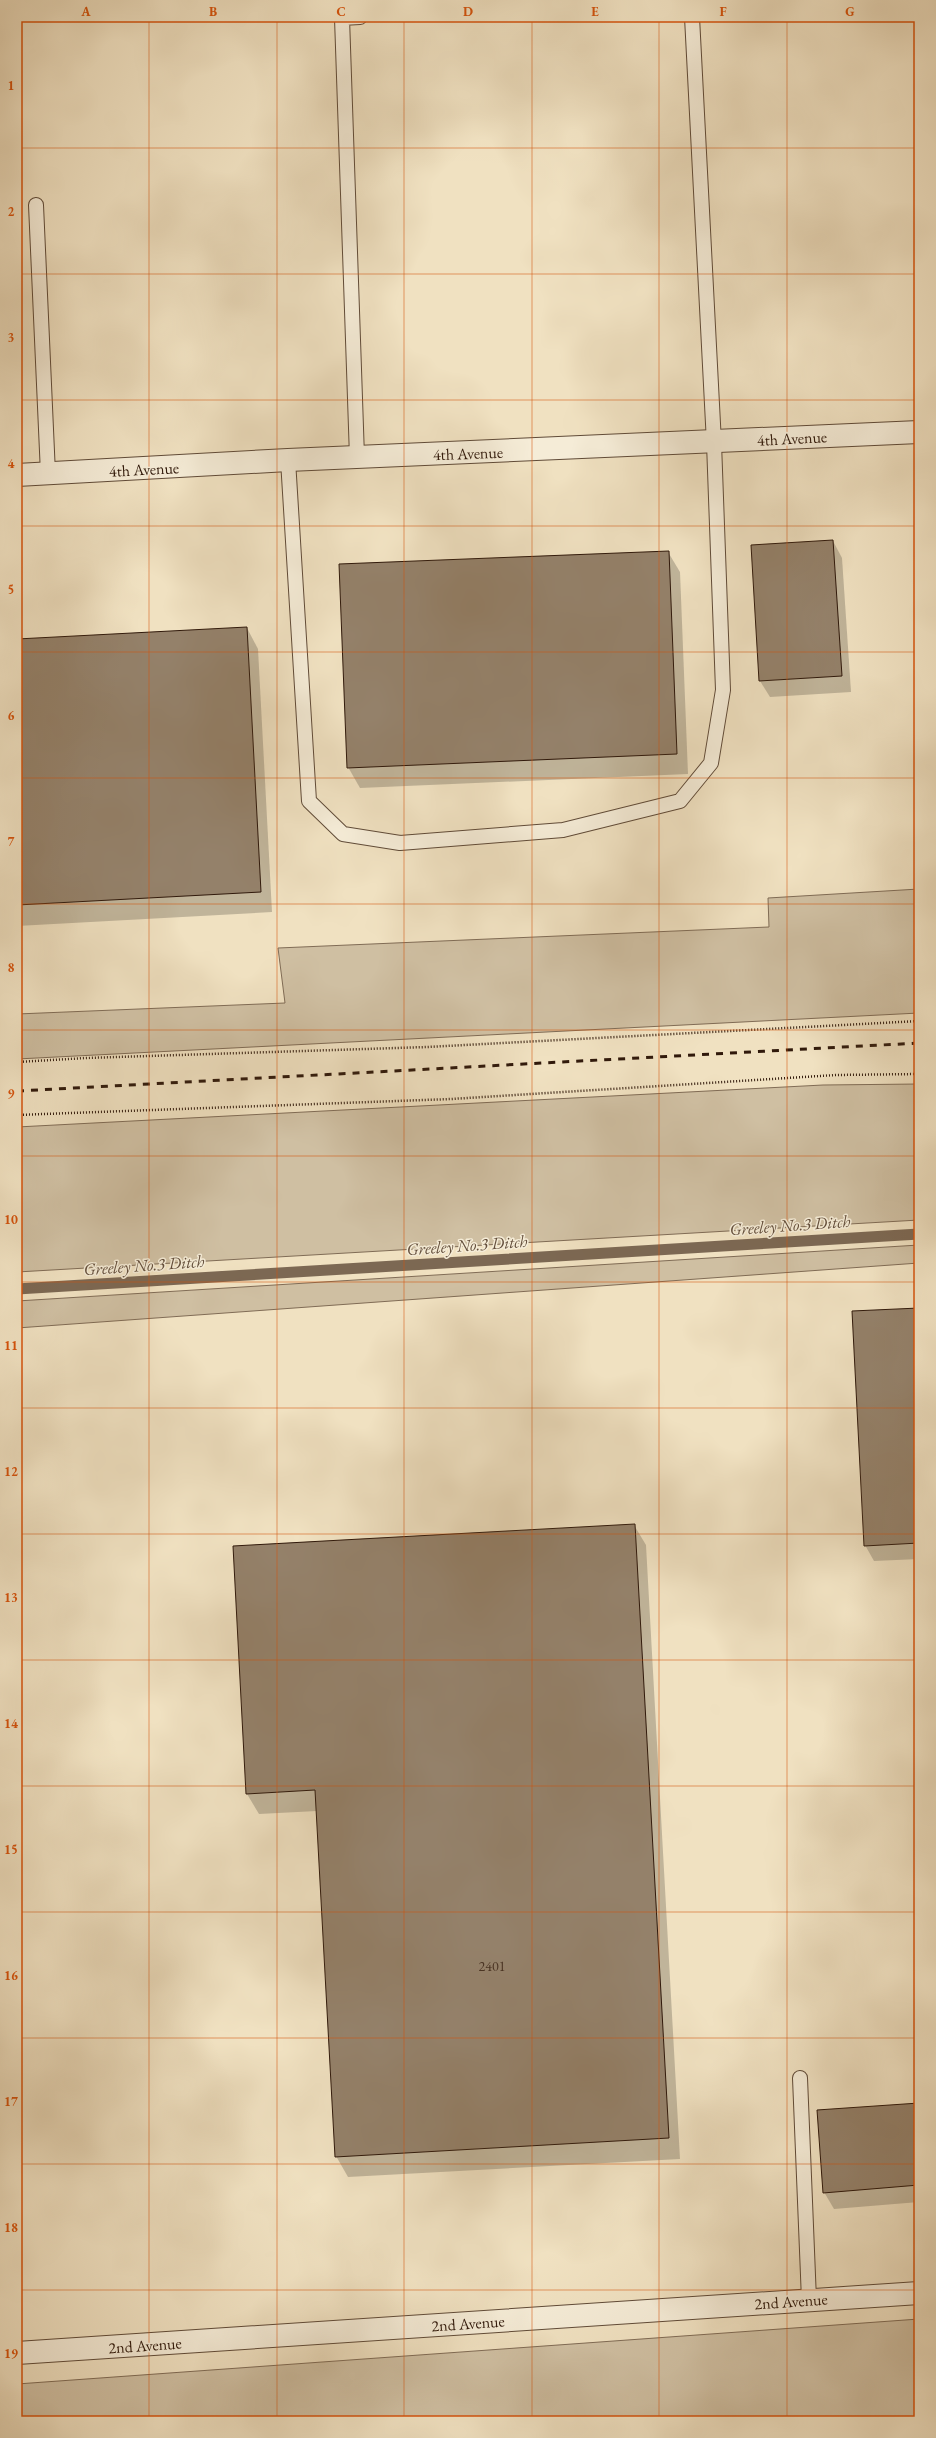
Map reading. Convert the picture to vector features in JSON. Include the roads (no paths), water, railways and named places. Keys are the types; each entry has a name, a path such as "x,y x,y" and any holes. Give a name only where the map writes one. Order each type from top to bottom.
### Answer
{"street":[{"name":"4th Avenue","path":"17,475 288,460 919,432"},
{"name":"2nd Avenue","path":"17,2353 919,2292"}],"lane":[{"path":"357,457 342,18 360,17"},
{"path":"288,460 309,801 343,834 400,843 563,830 680,801 711,763 723,690 714,442 692,17"},
{"path":"36,206 48,474"},
{"path":"800,2078 809,2300"}],"waterway":[{"name":"Greeley No.3 Ditch","path":"17,1289 919,1234"}],"railway":[{"path":"17,1091 919,1043"}]}
